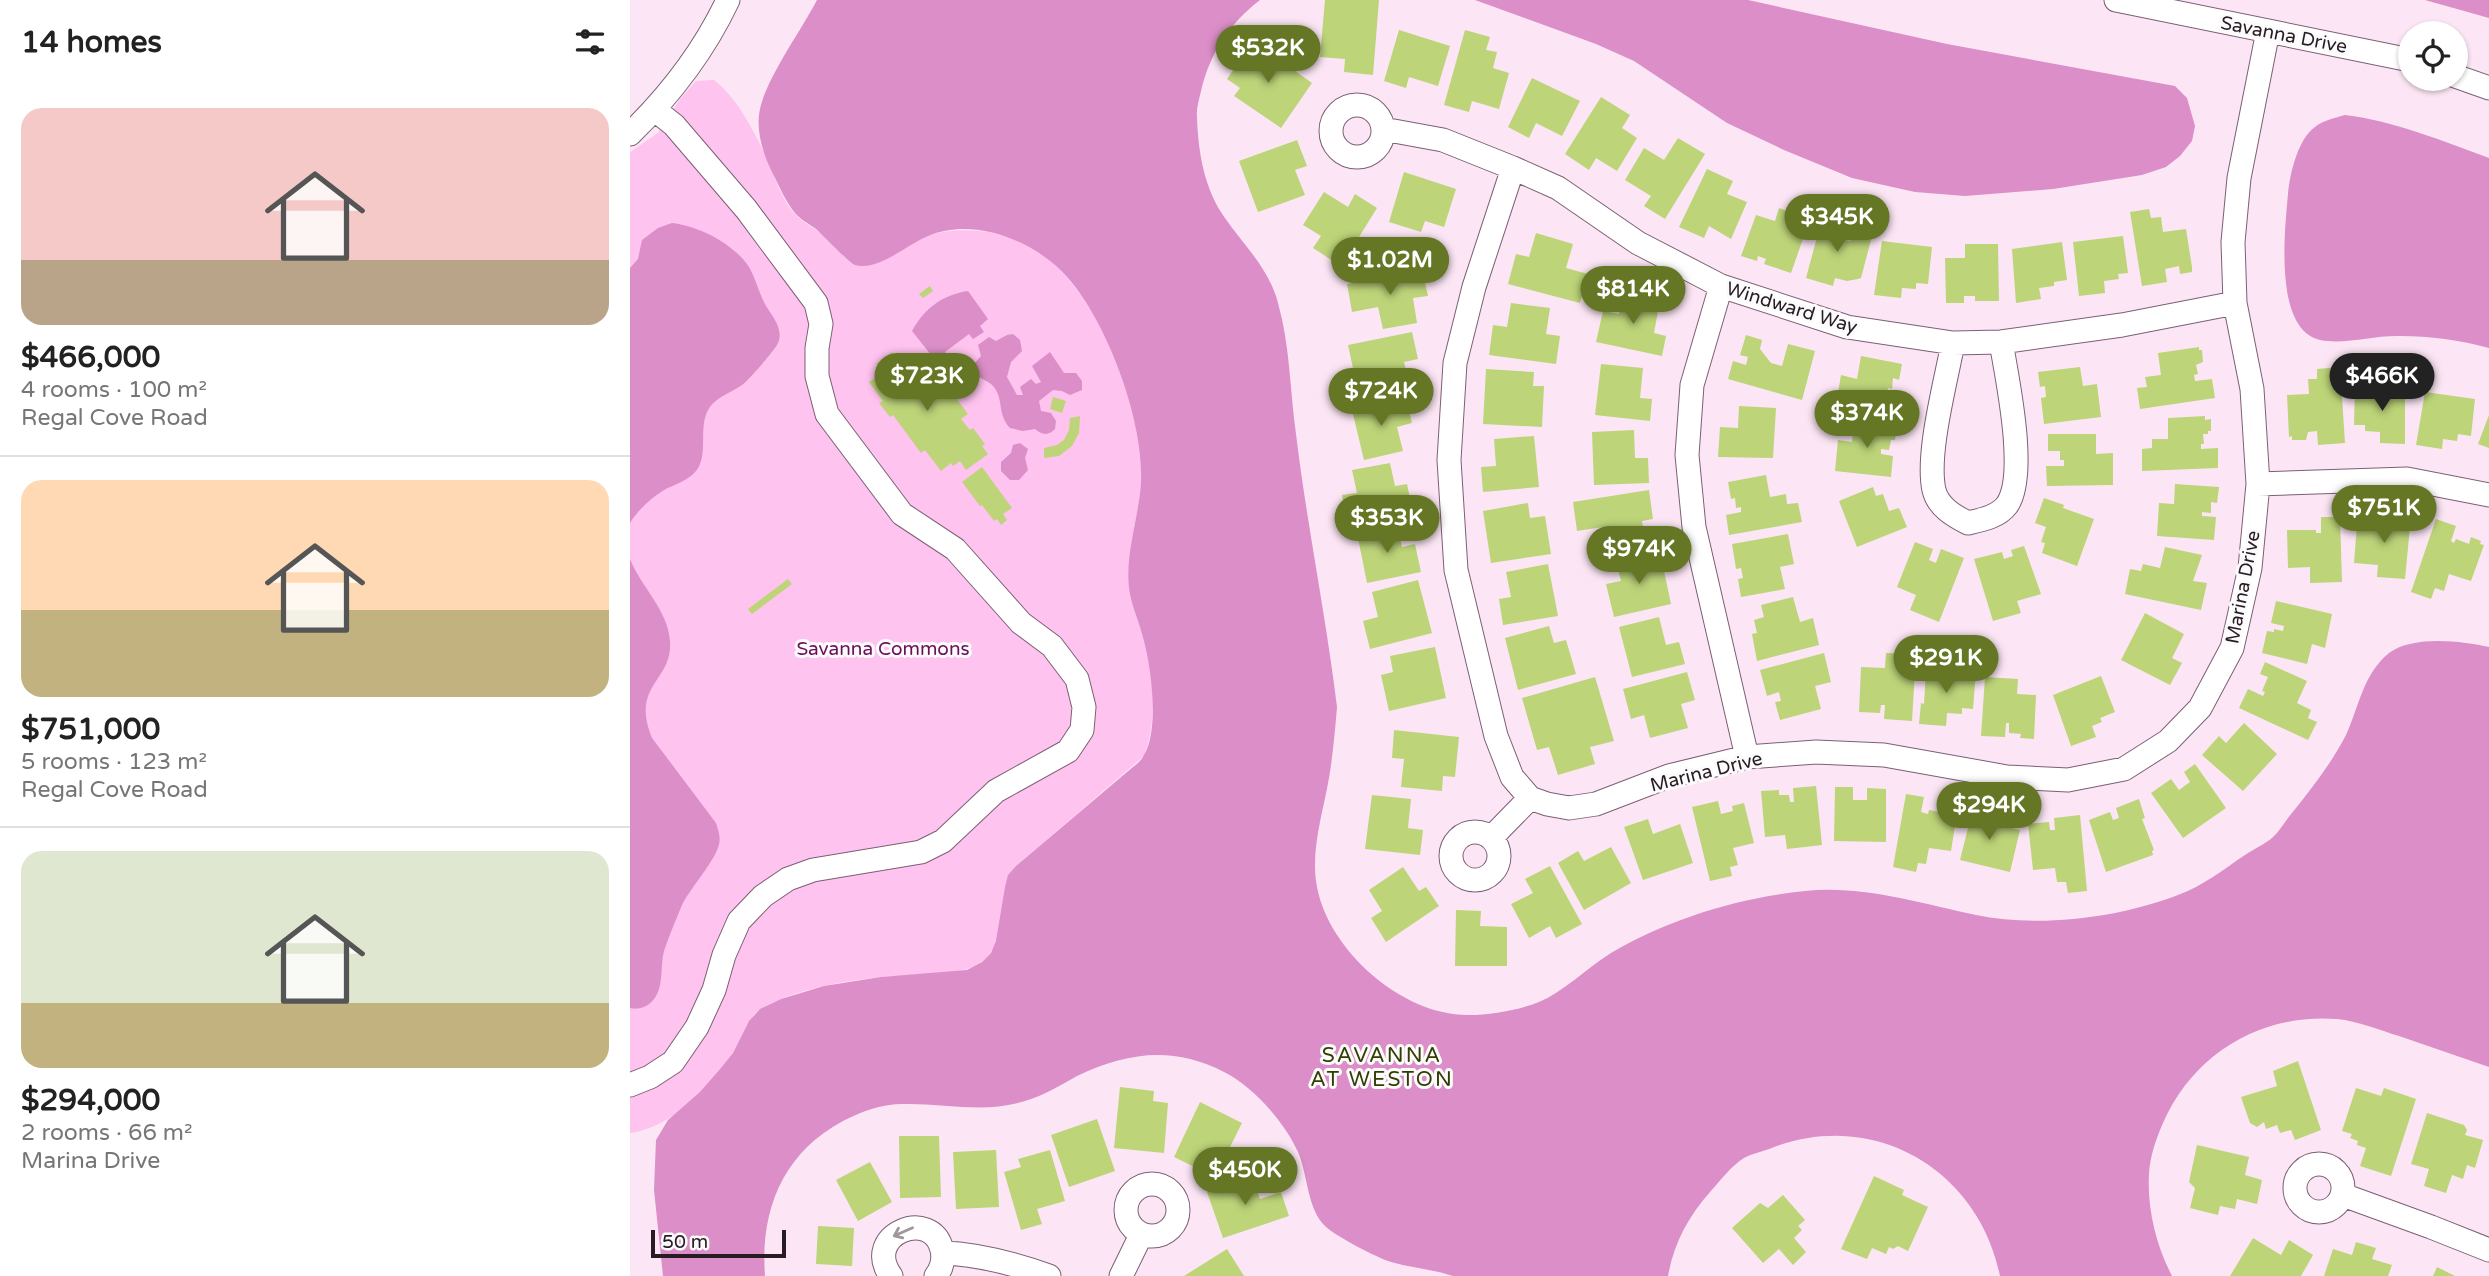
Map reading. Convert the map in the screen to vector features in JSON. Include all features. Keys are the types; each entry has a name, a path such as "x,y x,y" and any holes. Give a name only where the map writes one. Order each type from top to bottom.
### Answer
{"street":[{"path":"630,134 655,110 714,30 728,0"},
{"name":"Savanna Drive","path":"2116,0 2398,56"},
{"name":"Marina Drive","path":"1530,798 1569,808 1596,804 1669,776 1747,757 1816,752 1884,755 2007,777 2068,780 2124,769 2168,741 2200,708 2232,648 2250,568 2258,484 2252,389 2235,303 2233,242 2239,178 2268,31"},
{"path":"2468,81 2489,88"},
{"path":"630,1086 673,1062 697,1027 714,990 738,921 763,896 788,880 813,870 921,852 943,841 996,791 1068,751 1082,730 1084,707 1077,679 1052,646 1021,622 955,549 902,514 827,414 817,376 817,348 821,324 816,303 746,209 674,125 655,110"},
{"name":"Windward Way","path":"1383,129 1443,140 1513,168 1558,188 1638,243 1721,286 1847,327 1952,343 2001,342 2122,325 2235,303"},
{"path":"1491,838 1530,798 1512,777 1492,723 1456,569 1449,460 1455,363 1474,287 1513,168"},
{"path":"1721,286 1692,385 1687,455 1694,527 1747,757"},
{"path":"1952,343 1932,453 1934,491 1947,512 1968,523 1990,517 2007,505 2015,478 2016,441 2001,342"},
{"path":"2258,484 2407,479 2489,495"},
{"path":"2343,1195 2489,1250"},
{"path":"891,1276 884,1261 887,1243 900,1230 909,1227 927,1231 940,1244 943,1262 936,1276"},
{"path":"1121,1276 1141,1235"},
{"path":"943,1253 960,1253 998,1260 1049,1276"}],"green space":[{"name":"Savanna Commons","path":"714,80 729,94 747,120 789,207 825,236 851,262 870,265 923,238 942,232 974,230 996,233 1016,239 1043,254 1068,278 1089,308 1108,342 1123,379 1140,450 1141,481 1129,560 1129,586 1149,667 1151,728 1144,756 1016,866 1009,877 996,942 991,953 981,962 947,973 882,977 822,986 778,1000 753,1016 732,1054 701,1093 660,1123 630,1133 630,152 658,133 680,99 696,81"}],"shaded area":[{"path":"817,0 1260,0 1230,29 1210,64 1197,111 1200,153 1205,176 1219,209 1260,265 1273,289 1285,335 1300,468 1337,707 1330,769 1316,846 1317,887 1324,911 1353,956 1395,992 1444,1012 1478,1015 1514,1010 1548,998 1611,953 1680,920 1754,899 1805,891 1870,893 1976,915 2026,921 2104,915 2155,903 2196,887 2275,835 2334,756 2346,735 2367,681 2380,661 2399,647 2438,641 2489,647 2489,1067 2368,1026 2337,1019 2282,1023 2256,1031 2233,1043 2211,1058 2176,1098 2163,1123 2152,1154 2149,1187 2151,1213 2161,1252 2172,1276 2000,1276 1988,1239 1970,1206 1946,1179 1917,1158 1885,1143 1849,1136 1812,1137 1774,1147 1739,1161 1695,1211 1678,1242 1668,1276 1453,1276 1385,1260 1331,1231 1315,1211 1301,1161 1292,1141 1277,1118 1257,1096 1235,1078 1205,1064 1187,1058 1150,1055 1132,1057 1096,1068 1052,1090 1010,1105 980,1107 895,1104 850,1117 822,1134 805,1149 780,1186 767,1228 765,1276 663,1276 654,1190 656,1140 668,1120 700,1092 733,1053 749,1021 760,1009 781,999 824,986 881,977 967,970 982,962 991,953 996,941 1008,875 1139,762 1149,743 1152,729 1148,662 1131,600 1128,575 1140,495 1140,458 1130,403 1109,347 1083,297 1068,278 1040,253 1004,236 965,229 946,231 928,236 873,265 864,266 855,265 795,213 767,161 761,144 759,117 770,83"},
{"path":"1475,0 1748,0 1947,44 2175,86 2187,98 2195,126 2192,141 2180,156 2166,167 2142,175 2053,189 1965,196 1915,192 1852,178 1784,150 1727,123 1634,61 1596,44"},
{"path":"2425,0 2489,0 2489,18"},
{"path":"2345,115 2400,127 2489,158 2489,348 2411,336 2320,340 2305,332 2295,317 2288,298 2284,253 2288,194 2293,167 2309,132 2330,119"},
{"path":"672,223 704,232 725,244 742,259 749,267 780,335 777,345 746,382 719,398 708,410 702,457 696,471 654,497 630,523 630,268 638,259 642,240 658,228"},
{"path":"968,291 988,319 980,326 984,332 973,339 969,334 945,352 949,357 939,365 912,331 923,316 942,299"},
{"path":"1013,334 1020,340 1022,351 1011,362 1007,377 1017,395 1023,395 1020,387 1031,379 1036,384 1041,382 1032,366 1050,352 1064,373 1076,373 1082,381 1082,390 1070,395 1053,390 1039,401 1041,411 1051,413 1056,421 1055,429 1050,433 1035,429 1023,431 1010,428 1003,418 994,387 972,370 981,356 978,345 989,337 996,341"},
{"path":"1020,443 1028,449 1025,458 1028,470 1019,480 1010,480 1001,471 1001,462 1011,453 1013,445"},
{"path":"630,559 664,619 670,641 665,666 649,694 646,706 652,738 716,823 720,839 713,858 682,905 670,933 664,951 657,994 649,1004 637,1009 630,1008"}],"building":[{"path":"1325,0 1379,0 1373,75 1344,72 1345,59 1320,57"},
{"path":"1399,30 1450,46 1438,86 1409,77 1406,88 1384,81"},
{"path":"1465,30 1490,37 1486,50 1497,52 1493,68 1509,73 1499,109 1472,101 1469,112 1444,105"},
{"path":"1253,41 1312,83 1281,128 1234,96 1240,88 1227,79"},
{"path":"1532,78 1580,101 1562,136 1536,123 1529,138 1508,127"},
{"path":"1601,97 1630,115 1622,128 1637,138 1617,171 1596,158 1589,170 1565,154"},
{"path":"1678,138 1705,154 1665,219 1644,206 1651,196 1625,180 1644,148 1664,160"},
{"path":"1297,140 1307,166 1295,170 1305,195 1258,212 1239,161"},
{"path":"1707,169 1733,181 1727,194 1747,202 1731,239 1709,226 1704,238 1679,227"},
{"path":"1404,172 1456,189 1444,227 1425,221 1421,232 1389,222"},
{"path":"1324,192 1348,207 1355,194 1377,208 1341,266 1313,248 1321,236 1303,225"},
{"path":"1779,208 1810,219 1791,273 1764,264 1766,259 1758,256 1757,261 1741,256 1756,215 1775,221"},
{"path":"2149,209 2151,218 2161,217 2163,232 2186,229 2192,272 2180,274 2179,266 2165,269 2167,282 2142,286 2130,212"},
{"path":"1823,215 1850,222 1845,240 1850,241 1855,236 1871,240 1861,278 1847,281 1835,278 1833,286 1806,278"},
{"path":"1536,233 1573,244 1566,268 1588,274 1580,303 1508,284 1516,254 1529,257"},
{"path":"2123,236 2128,273 2118,274 2119,279 2104,281 2105,293 2079,296 2073,242"},
{"path":"1882,241 1932,247 1928,284 1916,283 1916,289 1902,288 1901,298 1874,295"},
{"path":"2062,242 2067,280 2054,282 2054,286 2039,288 2041,299 2016,303 2012,249"},
{"path":"1965,244 1998,244 1999,301 1975,301 1975,296 1964,296 1964,303 1946,303 1945,258 1965,258"},
{"path":"1422,269 1428,296 1413,298 1417,323 1383,329 1378,307 1352,312 1347,284"},
{"path":"930,286 933,291 923,298 919,294"},
{"path":"1623,292 1660,300 1654,333 1666,336 1662,356 1596,342 1603,311 1619,314"},
{"path":"1511,303 1550,308 1546,334 1560,336 1556,364 1489,355 1493,325 1507,327"},
{"path":"1412,332 1418,359 1404,362 1410,387 1374,395 1368,370 1354,373 1348,345"},
{"path":"1746,335 1762,340 1760,349 1771,363 1782,366 1788,344 1815,351 1802,400 1728,379 1733,361 1746,365 1748,357 1740,355"},
{"path":"2199,347 2199,350 2202,350 2203,362 2196,365 2198,374 2194,375 2195,381 2212,379 2215,398 2140,409 2137,388 2147,387 2145,377 2161,375 2158,353"},
{"path":"892,352 898,361 906,355 919,373 927,367 938,381 935,384 941,392 948,387 968,414 961,419 970,430 973,428 985,444 982,446 988,454 966,470 960,461 953,466 951,463 941,471 925,450 921,453 893,415 890,417 879,403 883,401 869,382 882,373 876,364"},
{"path":"1861,356 1902,364 1899,380 1893,378 1892,389 1888,388 1887,393 1903,396 1899,416 1836,404 1841,375 1857,379"},
{"path":"1601,364 1643,368 1640,398 1652,399 1650,421 1595,415"},
{"path":"2080,367 2083,386 2097,384 2101,417 2044,424 2041,398 2046,397 2045,386 2040,387 2038,372"},
{"path":"2340,367 2345,443 2318,445 2317,431 2308,432 2306,440 2292,440 2292,436 2289,437 2287,395 2309,394 2308,379 2317,379 2317,369"},
{"path":"1486,369 1534,372 1533,386 1544,386 1542,427 1483,424"},
{"path":"2355,388 2405,390 2405,444 2380,443 2380,432 2365,431 2365,425 2354,425"},
{"path":"2425,392 2475,399 2471,436 2458,434 2457,441 2443,439 2442,449 2416,445"},
{"path":"1053,397 1066,401 1062,413 1050,409"},
{"path":"1406,398 1412,423 1397,427 1403,451 1364,460 1352,410"},
{"path":"1739,406 1776,408 1773,458 1718,457 1720,427 1738,428"},
{"path":"2489,415 2489,448 2478,444"},
{"path":"1080,416 1079,433 1072,446 1059,456 1044,458 1044,448 1064,440 1069,430 1070,418"},
{"path":"2205,416 2205,420 2211,419 2211,431 2203,434 2204,444 2201,444 2201,449 2218,448 2218,468 2142,471 2142,449 2152,448 2152,439 2168,439 2168,418"},
{"path":"1854,420 1897,425 1895,440 1891,440 1889,450 1881,449 1881,454 1893,456 1891,477 1835,471 1838,440 1852,442"},
{"path":"1634,430 1635,458 1648,458 1649,483 1594,485 1592,432"},
{"path":"2048,434 2096,434 2096,454 2113,453 2113,485 2047,486 2046,466 2064,466 2064,460 2060,460 2060,451 2048,451"},
{"path":"1534,436 1539,487 1483,492 1481,467 1496,466 1494,439"},
{"path":"1390,463 1395,486 1407,484 1413,513 1347,526 1342,495 1357,493 1352,470"},
{"path":"982,467 1012,508 1003,514 1007,520 1001,525 980,506 962,482"},
{"path":"1766,475 1770,497 1786,494 1787,504 1798,503 1802,522 1729,535 1726,515 1741,512 1741,507 1736,508 1735,498 1731,499 1728,482"},
{"path":"2175,484 2219,487 2217,503 2211,502 2211,513 2202,512 2202,516 2216,517 2214,540 2157,536 2159,503 2174,504"},
{"path":"1873,487 1876,496 1883,494 1889,511 1899,508 1907,527 1857,547 1839,501"},
{"path":"1649,490 1653,519 1642,521 1646,546 1607,552 1603,527 1577,531 1573,502"},
{"path":"2044,498 2094,519 2077,566 2042,553 2045,543 2041,542 2046,527 2035,523"},
{"path":"1528,503 1530,518 1545,516 1551,554 1491,563 1483,511"},
{"path":"2384,514 2411,516 2405,579 2377,577 2378,565 2354,563 2357,524 2360,525 2363,520 2371,523 2372,519 2383,520"},
{"path":"2321,517 2340,517 2342,582 2310,583 2310,567 2288,568 2287,530 2316,530 2316,533 2321,533"},
{"path":"2436,519 2456,526 2451,541 2454,543 2456,539 2469,544 2471,537 2484,545 2471,581 2449,574 2444,591 2435,588 2431,599 2411,592"},
{"path":"1397,524 1402,547 1415,544 1421,572 1367,583 1357,533"},
{"path":"1788,534 1794,564 1780,567 1785,589 1741,597 1738,579 1743,578 1741,568 1736,569 1732,544"},
{"path":"1915,542 1933,549 1929,560 1936,563 1941,549 1964,558 1939,622 1910,610 1916,595 1897,587"},
{"path":"2024,546 2041,594 2017,601 2021,613 1993,621 1974,559 2002,552 2004,559 2013,556 2011,550"},
{"path":"2165,547 2202,555 2193,581 2207,583 2201,610 2125,594 2130,569 2141,571 2143,564 2160,568"},
{"path":"1660,552 1671,604 1614,617 1606,584 1621,581 1616,562"},
{"path":"1548,564 1558,616 1503,625 1499,599 1511,597 1506,572"},
{"path":"788,579 792,584 752,614 748,609"},
{"path":"1418,580 1432,633 1370,649 1363,621 1378,617 1372,592"},
{"path":"1793,597 1800,622 1813,618 1819,645 1757,661 1752,634 1757,633 1754,620 1764,617 1761,605"},
{"path":"2276,601 2332,614 2325,648 2312,644 2307,664 2262,653 2267,631 2283,631 2284,626 2271,623"},
{"path":"2145,613 2184,634 2172,658 2182,663 2170,685 2121,660"},
{"path":"1659,617 1666,645 1679,642 1685,664 1632,677 1619,627"},
{"path":"1549,626 1554,643 1566,640 1576,674 1518,690 1505,638"},
{"path":"1435,647 1446,698 1389,711 1381,675 1393,672 1390,656"},
{"path":"1824,653 1831,682 1815,686 1821,709 1780,720 1775,702 1781,701 1779,692 1767,696 1760,670"},
{"path":"1886,653 1916,654 1912,721 1884,719 1885,705 1881,705 1880,713 1859,712 1861,667 1885,668"},
{"path":"2265,662 2307,681 2297,703 2311,710 2308,718 2317,722 2308,740 2239,708 2248,689 2263,696 2265,692 2262,691 2268,677 2260,674"},
{"path":"1926,669 1976,672 1973,709 1962,708 1962,714 1947,713 1946,726 1919,724 1921,703 1924,704"},
{"path":"1687,672 1695,700 1681,704 1688,728 1650,738 1644,715 1631,719 1623,689"},
{"path":"2101,676 2115,712 2100,718 2102,722 2092,726 2096,737 2071,746 2053,695"},
{"path":"1595,677 1614,741 1590,747 1595,764 1558,775 1549,747 1537,750 1522,698"},
{"path":"1985,677 2018,679 2017,694 2036,695 2034,739 2020,738 2021,734 2009,733 2009,723 2006,723 2005,737 1981,736"},
{"path":"2244,723 2277,754 2243,791 2202,755 2219,736 2226,743"},
{"path":"1394,730 1459,737 1455,777 1443,776 1442,791 1401,787 1404,759 1392,758"},
{"path":"2195,764 2226,808 2183,838 2151,793 2171,779 2179,790 2190,782 2184,772"},
{"path":"1816,786 1822,845 1787,849 1785,835 1765,837 1761,791 1779,790 1779,795 1789,795 1790,802 1794,802 1793,788"},
{"path":"1835,787 1853,787 1853,800 1867,800 1867,788 1886,789 1886,842 1834,841"},
{"path":"1906,794 1924,797 1921,812 1928,814 1929,810 1940,812 1941,804 1958,807 1951,851 1929,848 1926,864 1918,863 1916,872 1893,867"},
{"path":"1372,795 1411,799 1408,828 1423,830 1420,855 1365,849"},
{"path":"2139,799 2145,818 2142,819 2154,850 2153,855 2106,872 2089,820 2110,812 2113,820 2119,818 2116,808"},
{"path":"1718,801 1721,814 1733,811 1732,806 1744,803 1754,843 1733,848 1738,865 1730,867 1732,876 1710,881 1692,807"},
{"path":"1973,808 1995,814 1993,824 2020,830 2010,872 1960,860"},
{"path":"2080,815 2087,891 2068,893 2066,882 2057,882 2055,868 2033,870 2028,824 2049,822 2050,830 2055,830 2054,818"},
{"path":"1648,819 1653,834 1680,824 1693,863 1643,880 1624,827"},
{"path":"1611,847 1631,883 1584,910 1558,863 1578,851 1584,861"},
{"path":"1550,866 1582,924 1556,938 1550,926 1529,938 1511,904 1533,893 1525,879"},
{"path":"1403,867 1419,891 1426,887 1439,906 1386,942 1371,918 1382,911 1369,890"},
{"path":"1456,910 1481,911 1480,926 1507,927 1507,966 1455,966"},
{"path":"2298,1061 2321,1130 2295,1140 2291,1130 2280,1133 2277,1125 2266,1129 2264,1122 2257,1127 2250,1123 2241,1097 2277,1086 2273,1071"},
{"path":"1120,1087 1154,1091 1153,1101 1168,1103 1164,1153 1114,1148"},
{"path":"2356,1088 2381,1096 2384,1088 2416,1099 2391,1176 2360,1166 2366,1148 2357,1145 2358,1141 2350,1138 2352,1134 2342,1131"},
{"path":"1200,1102 1242,1123 1215,1177 1174,1157"},
{"path":"2427,1113 2464,1125 2467,1130 2465,1135 2483,1140 2475,1168 2467,1165 2463,1179 2452,1175 2446,1193 2424,1186 2429,1169 2411,1164"},
{"path":"1097,1119 1115,1171 1069,1187 1051,1135"},
{"path":"899,1136 939,1136 941,1197 900,1198"},
{"path":"2197,1145 2249,1157 2245,1175 2262,1180 2257,1204 2237,1199 2235,1209 2220,1206 2218,1215 2190,1208 2195,1188 2189,1182"},
{"path":"996,1150 999,1207 956,1209 953,1152"},
{"path":"1050,1150 1065,1201 1037,1209 1042,1224 1021,1230 1004,1172 1021,1167 1018,1159"},
{"path":"870,1162 892,1202 858,1221 836,1180"},
{"path":"1252,1176 1260,1199 1281,1192 1289,1216 1223,1238 1207,1192"},
{"path":"1874,1176 1904,1190 1902,1195 1928,1207 1908,1251 1898,1246 1893,1249 1889,1247 1886,1254 1872,1248 1867,1259 1841,1249"},
{"path":"1783,1195 1805,1220 1798,1226 1802,1230 1794,1238 1806,1252 1793,1265 1779,1249 1763,1263 1732,1228 1760,1203 1768,1208"},
{"path":"818,1226 854,1228 852,1266 816,1264"},
{"path":"2253,1238 2281,1255 2289,1240 2313,1255 2301,1276 2230,1276"},
{"path":"2356,1242 2376,1248 2372,1259 2392,1265 2388,1276 2324,1276 2333,1249 2352,1255"},
{"path":"1227,1249 1244,1276 1184,1276"},
{"path":"2437,1267 2455,1276 2433,1276"}],"district":[{"name":"SAVANNA AT WESTON","path":"1382,1067"}]}
